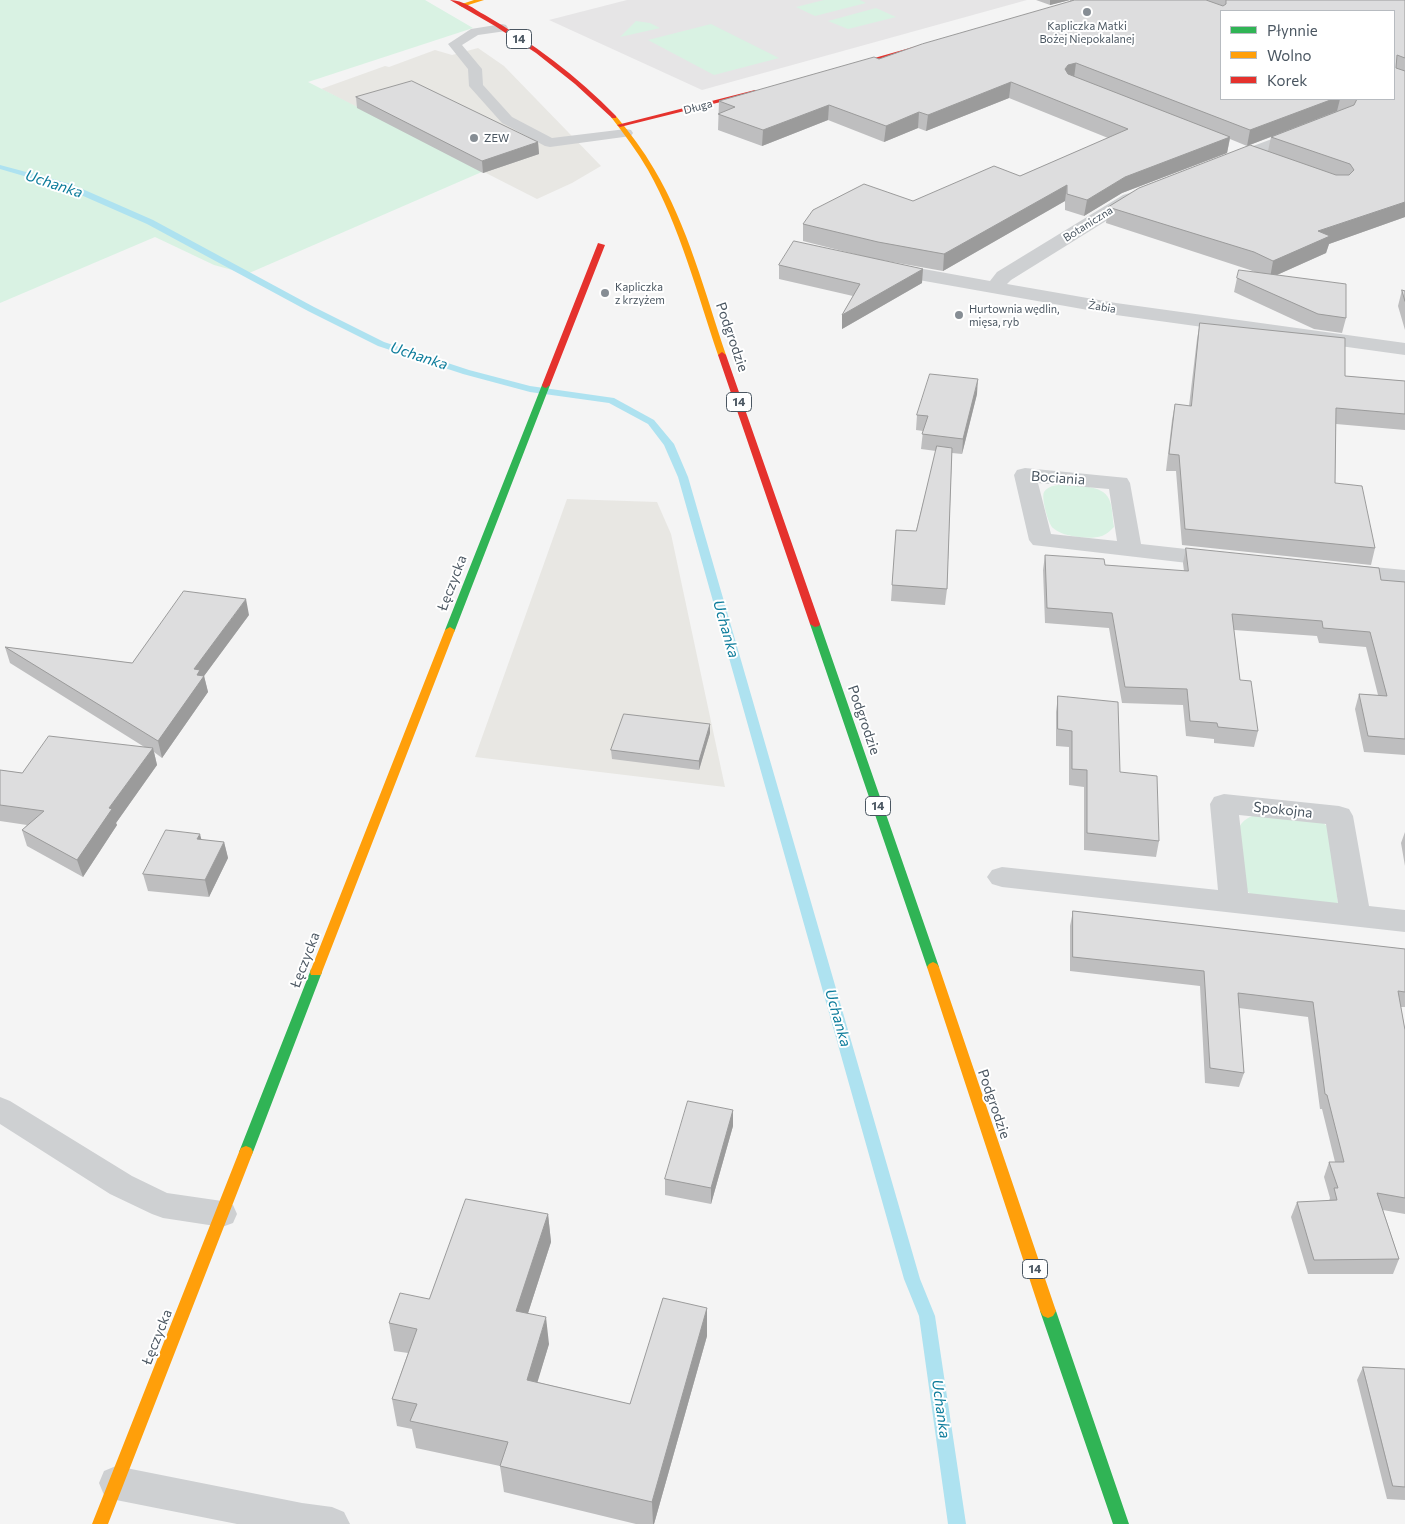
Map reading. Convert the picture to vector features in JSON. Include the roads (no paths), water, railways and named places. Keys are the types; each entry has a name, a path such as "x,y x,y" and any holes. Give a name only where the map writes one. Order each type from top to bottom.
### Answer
{"main road":[{"path":"458,2 481,0"},
{"name":"Podgrodzie","path":"458,2 502,28 541,54 572,78 623,129 644,157 666,198 697,282 905,884 1121,1524"},
{"path":"830,71 933,43"},
{"name":"Długa","path":"623,129 764,89"},
{"name":"Łęczycka","path":"100,1524 552,366 601,246"}],"street":[{"path":"1211,168 1318,126"},
{"path":"1229,147 1275,164"},
{"name":"Botaniczna","path":"994,288 1004,276 1129,199 1156,189"},
{"name":"Żabia","path":"862,264 1116,309 1405,348"},
{"name":"Bociania","path":"1130,549 1119,483 1025,475 1041,540 1245,562"},
{"path":"1320,569 1405,577"},
{"name":"Spokojna","path":"1234,902 1224,804 1339,816 1355,916"},
{"path":"1002,877 1405,921"}],"lane":[{"path":"502,28 475,32 454,44 463,52 475,69 476,86 508,120 550,143 623,129"},
{"path":"0,1109 120,1185 163,1206 222,1214"},
{"path":"116,1483 312,1523"}],"waterway":[{"name":"Uchanka","path":"0,167 68,186 150,222 311,309 381,344 466,372 530,389 611,400 651,422 669,444 683,477 912,1279 927,1316 957,1524"}],"place":[{"name":"Kapliczka Matki Bożej Niepokalanej","path":"1087,12"},
{"name":"ZEW","path":"474,138"},
{"name":"Kapliczka z krzyżem","path":"605,293"},
{"name":"Hurtownia wędlin, mięsa, ryb","path":"959,315"}]}
